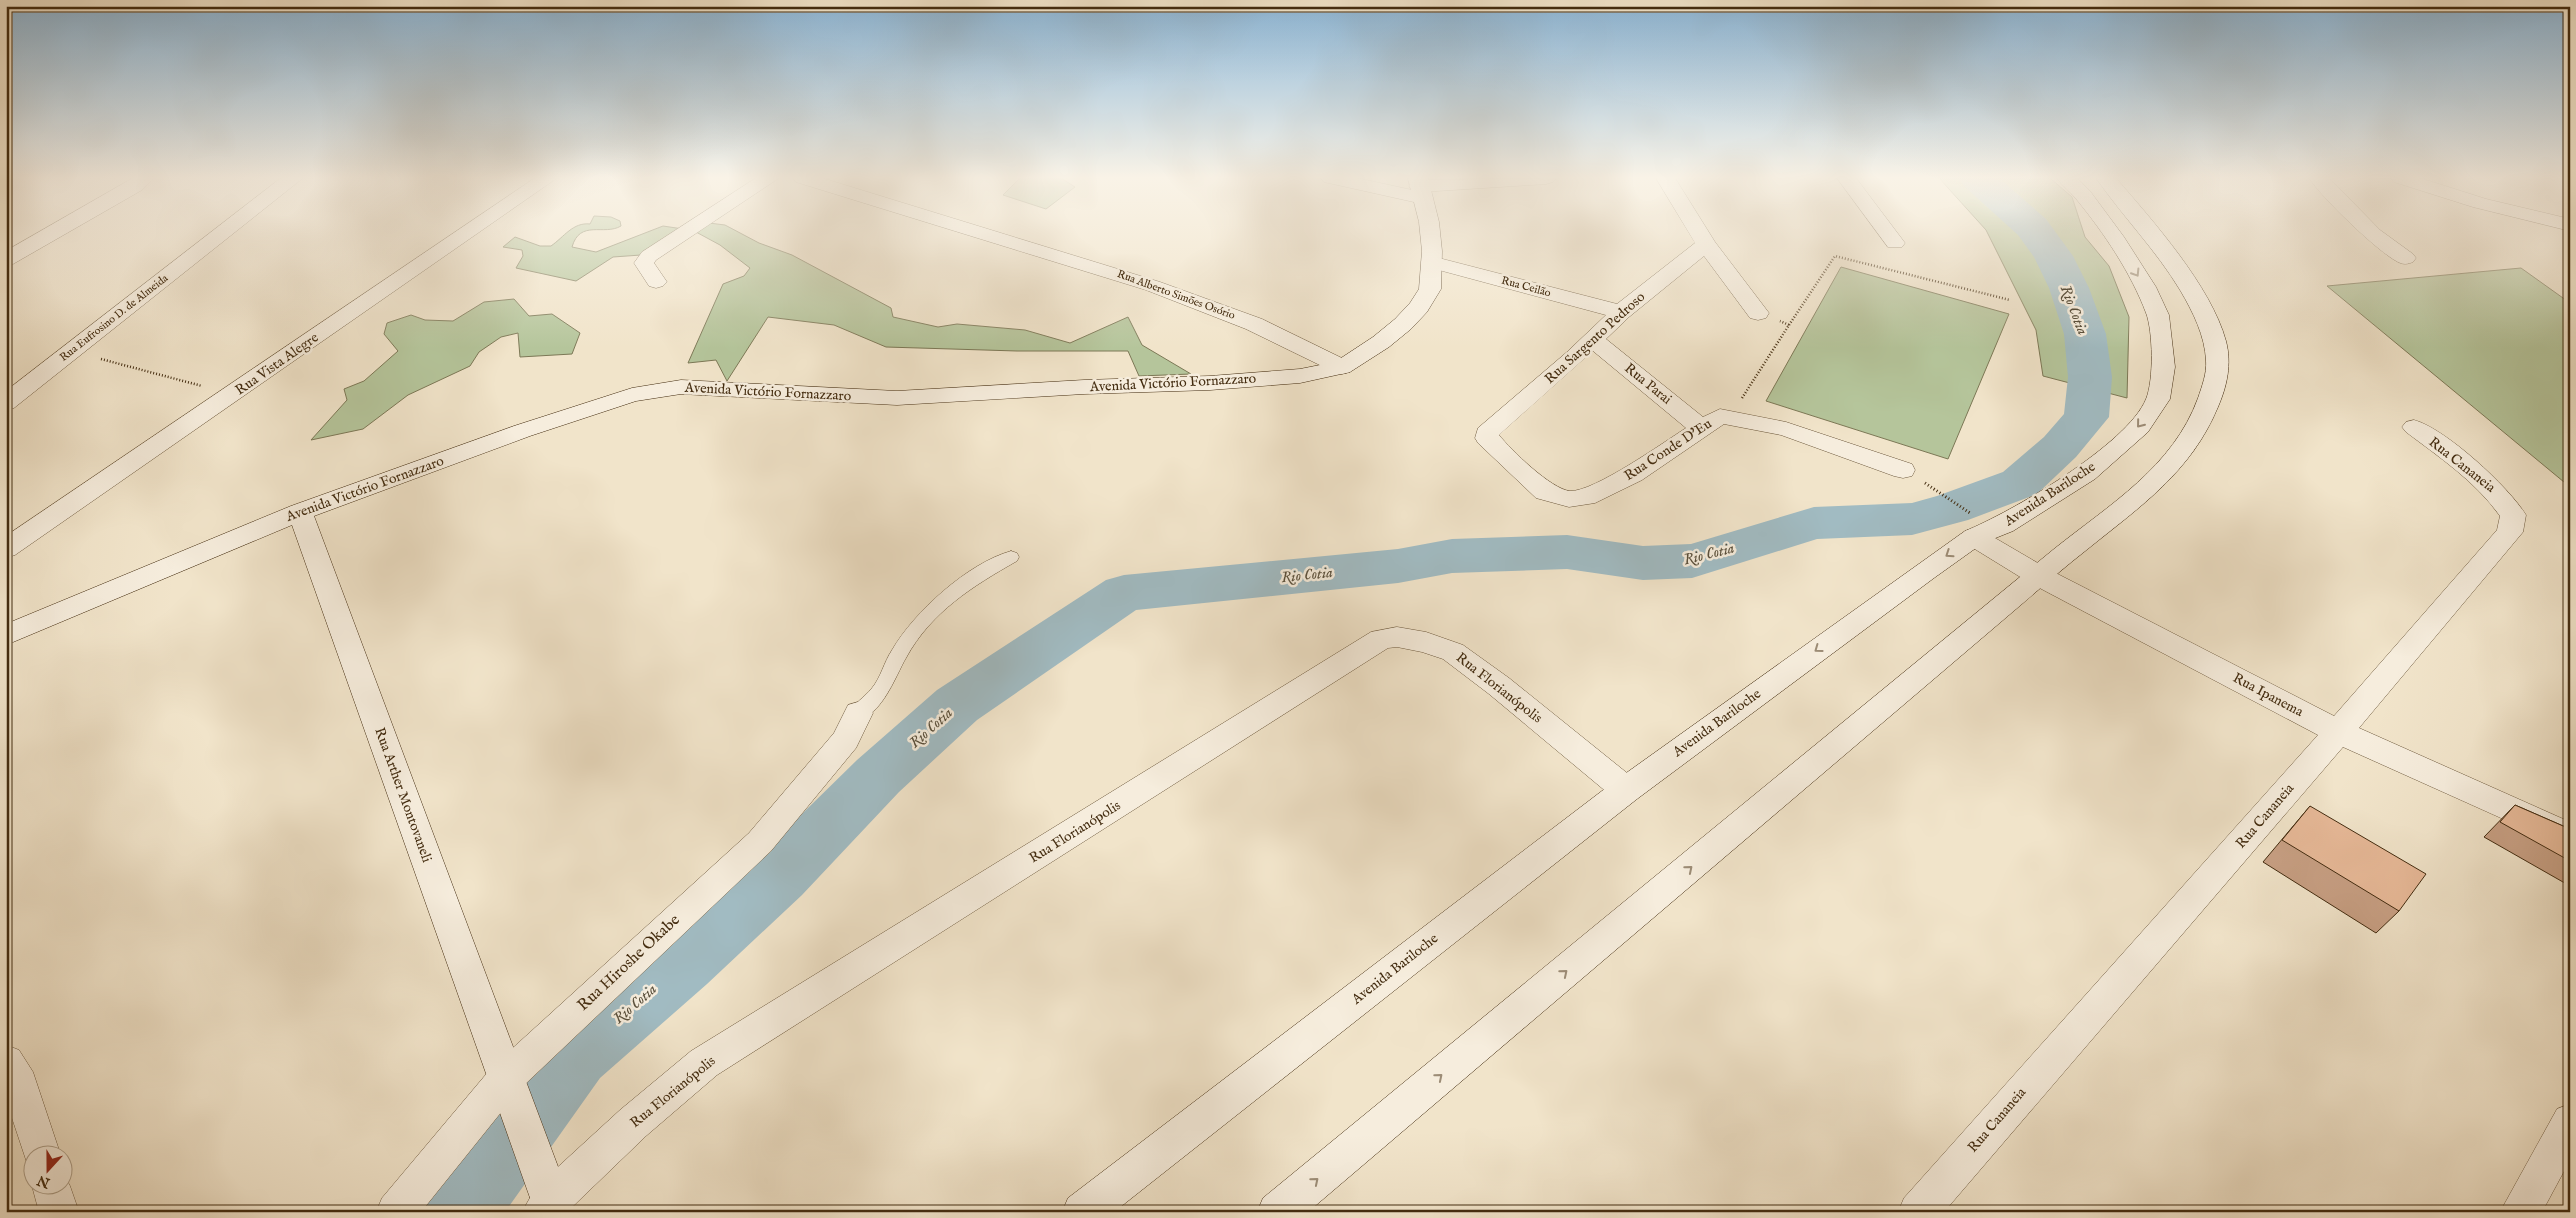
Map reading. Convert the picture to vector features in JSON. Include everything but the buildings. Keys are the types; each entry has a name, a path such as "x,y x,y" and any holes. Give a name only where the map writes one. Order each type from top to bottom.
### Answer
{"street":[{"path":"6,260 50,235"},
{"name":"Rua Eufrosino D. de Almeida","path":"6,404 220,235"},
{"name":"Rua Vista Alegre","path":"6,549 465,235"},
{"path":"656,282 644,262 649,256 682,235"},
{"name":"Rua Alberto Simões Osório","path":"987,235 1153,286 1254,324 1342,367"},
{"name":"Avenida Victório Fornazzaro","path":"6,634 300,512 595,406 632,395 681,387 897,398 1084,387 1210,384 1300,376 1342,367 1381,342 1404,324 1419,307 1430,289 1430,235"},
{"path":"1700,235 1758,313"},
{"path":"1888,235 1895,244"},
{"name":"Avenida Bariloche","path":"1082,1212 1626,790 1925,571 1970,524 2004,525 2086,473 2140,427 2158,399 2164,367 2158,316 2145,287 2112,235"},
{"path":"1277,1212 2039,576 2124,509 2176,461 2198,424 2207,403 2218,361 2210,326 2180,272 2151,235"},
{"path":"2374,235 2406,258"},
{"name":"Rua Sargento Pedroso","path":"1487,433 1621,312 1706,244"},
{"name":"Rua Ceilão","path":"1431,262 1621,312"},
{"name":"Rua Parai","path":"1592,339 1703,429"},
{"name":"Rua Conde D'Eu","path":"1487,433 1487,438 1545,492 1569,499 1586,497 1602,491 1633,474 1720,416 1786,429 1902,470"},
{"name":"Rua Cananeia","path":"1918,1212 2338,732 2510,532 2513,515 2499,494 2470,468 2414,427"},
{"name":"Rua Arther Montovaneli","path":"300,512 534,1154 549,1208"},
{"name":"Rua Ipanema","path":"1970,524 2039,576 2338,732 2570,836"},
{"name":"Rua Florianópolis","path":"549,1208 634,1123 704,1063 1381,639 1397,637 1426,642 1453,652 1499,686 1626,790"},
{"name":"Rua Hiroshe Okabe","path":"396,1212 508,1084 760,842 845,740 858,713"},
{"path":"6,1062 20,1084 39,1146"},
{"path":"2520,1212 2570,1122"},
{"path":"54,1196 59,1212"}],"lane":[{"path":"858,713 880,692 899,653 930,612 965,583 1011,557"}],"path":[{"path":"1742,421 1742,396 1835,256 2010,300"},
{"path":"1758,313 1789,325"},
{"path":"72,351 234,394"},
{"path":"1938,491 1970,524"}],"green space":[{"path":"564,235 579,235 572,247 596,252 640,235 674,235 641,255 613,257 576,281 516,268 523,256 522,250 503,247 515,237 540,246 551,246"},
{"path":"701,235 744,235 759,243 792,255 891,308 893,317 938,327 957,324 1025,330 1070,343 1128,317 1142,345 1191,374 1139,376 1128,351 1017,351 886,347 834,325 768,317 727,381 716,360 688,363 723,284 744,276 750,268 720,245"},
{"path":"1988,235 2084,235 2109,266 2129,317 2127,398 2043,376 2036,330"},
{"path":"1841,267 2009,314 1948,459 1766,401"},
{"path":"2521,268 2570,303 2570,487 2327,286"},
{"path":"514,299 529,316 552,314 580,333 572,354 520,357 518,333 501,337 479,352 470,366 408,395 363,429 311,440 347,400 344,389 364,381 398,351 384,334 387,323 411,315 425,320 453,321 484,302"}],"waterway":[{"name":"Rio Cotia","path":"459,1212 576,1055 684,963 780,876 878,776 957,705 1124,593 1398,566 1452,556 1567,552 1643,563 1692,561 1814,523 1912,519 1951,509 2020,483 2060,447 2086,417 2090,377 2085,334 2069,288 2053,256 2038,235"}]}
